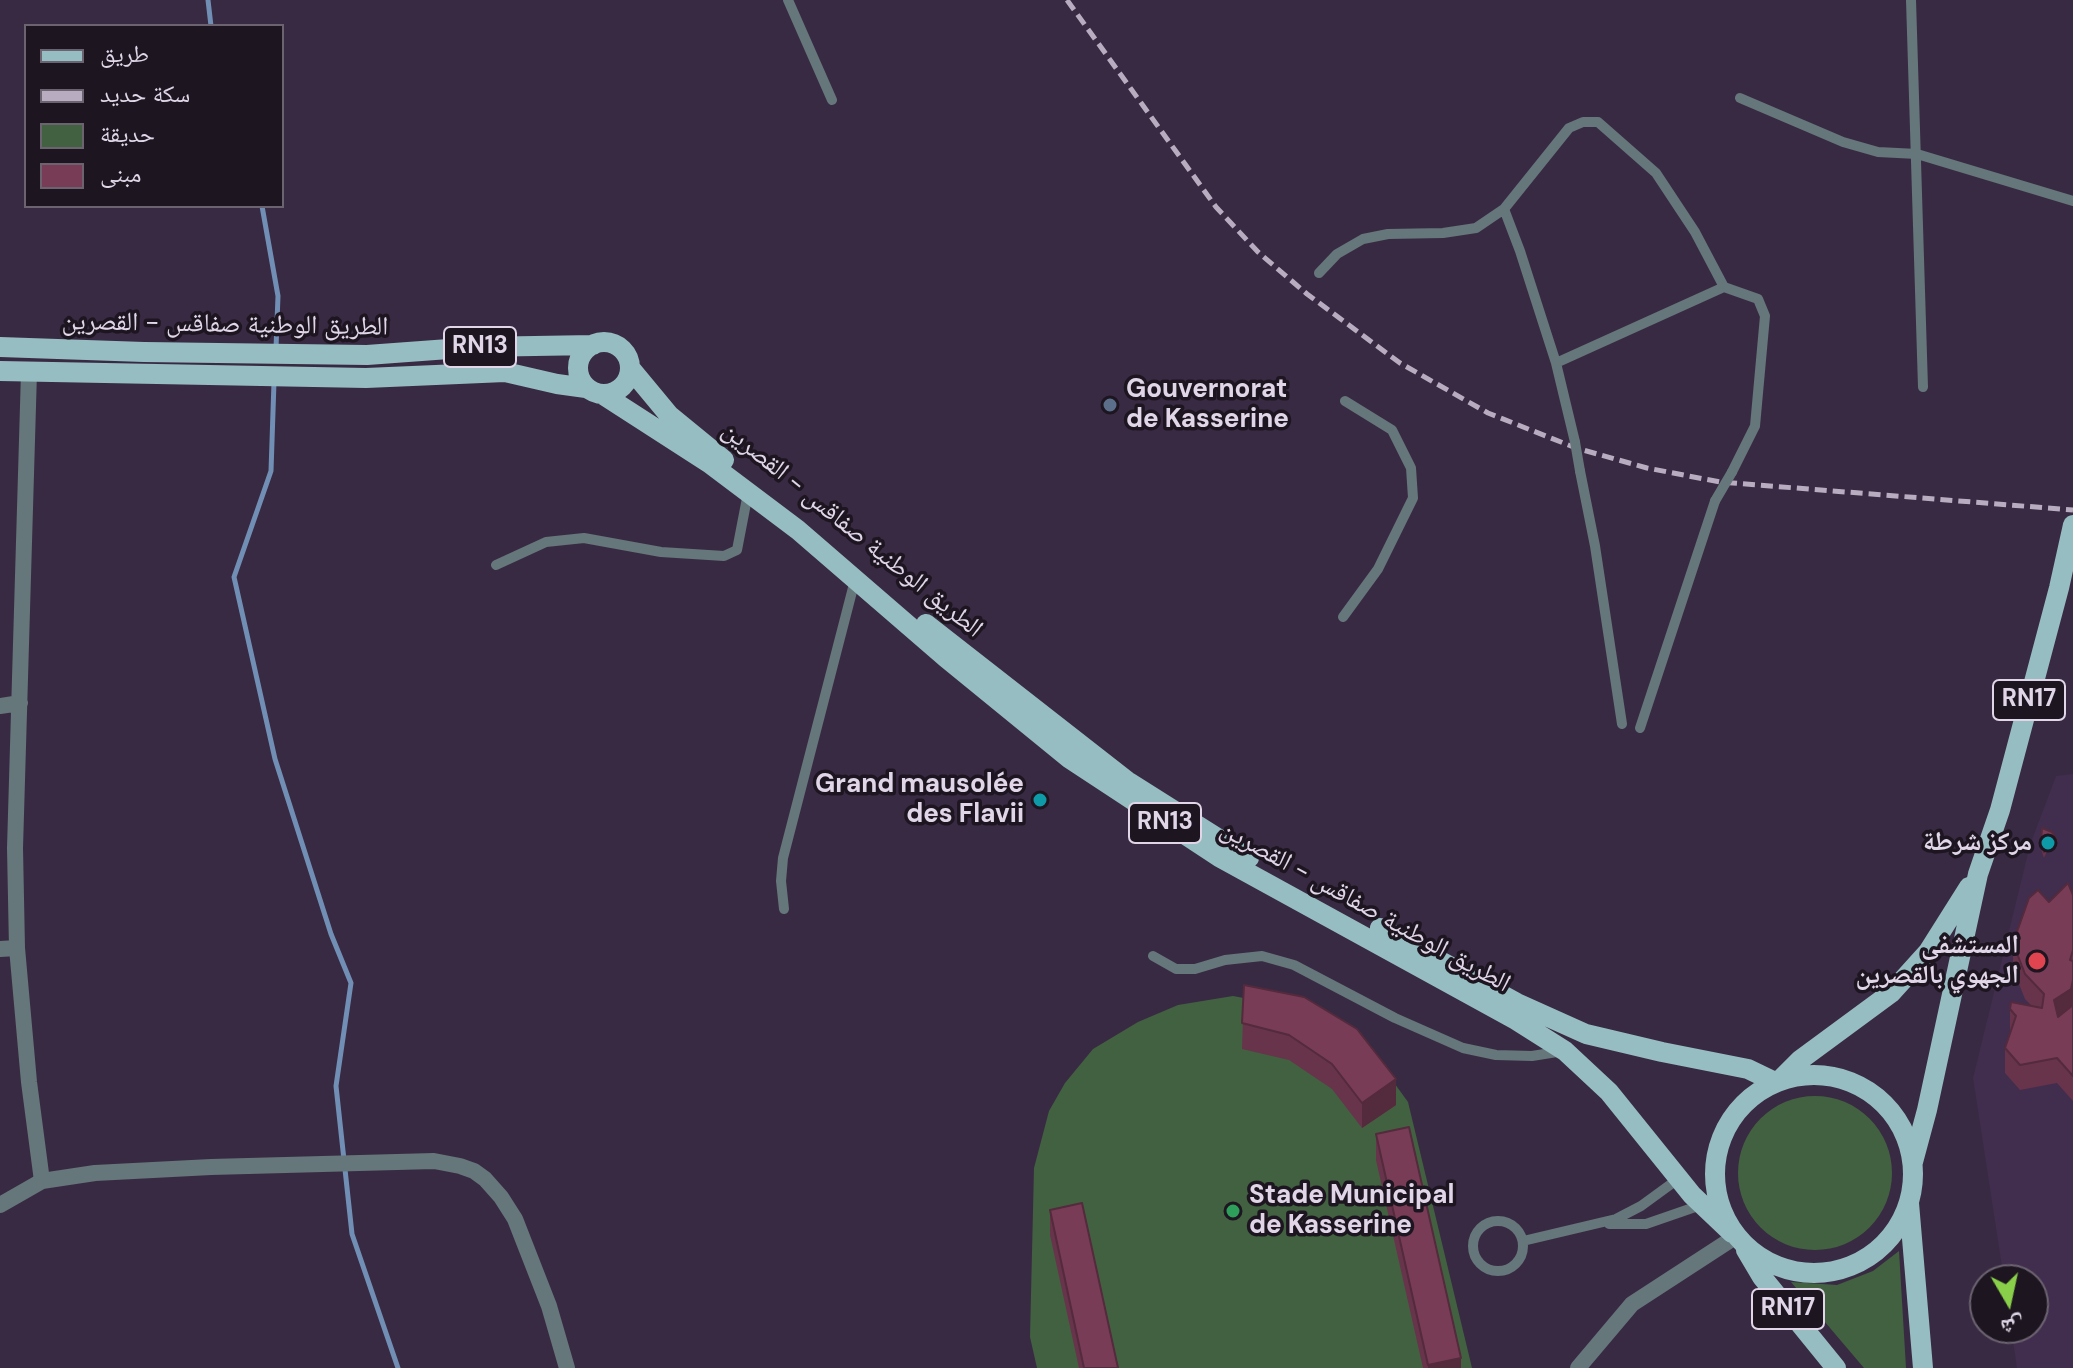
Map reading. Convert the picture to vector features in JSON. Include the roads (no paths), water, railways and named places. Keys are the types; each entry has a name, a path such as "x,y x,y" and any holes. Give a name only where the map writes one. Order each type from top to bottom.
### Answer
{"main road":[{"name":"RN13","path":"593,345 610,343 617,346 628,359 630,368"},
{"name":"الطريق الوطنية صفاقس - القصرين","path":"0,347 367,355 476,347 593,345"},
{"path":"593,345 586,350 578,365 581,381 594,391 619,390 629,376 630,368"},
{"name":"الطريق الوطنية صفاقس - القصرين","path":"630,368 669,415 690,433 1082,748 1182,818 1244,856 1517,1003 1586,1034 1748,1069 1778,1081"},
{"name":"الطريق الوطنية صفاقس - القصرين","path":"0,371 366,378 505,372 594,391 709,463 798,530 1070,759 1154,817 1219,857 1516,1020 1565,1051 1609,1092 1678,1179 1737,1239"},
{"name":"RN17","path":"1913,1162 1978,874 2066,586 2073,525"},
{"name":"RN17","path":"1778,1081 1800,1060 1891,993 1928,952 1978,874"},
{"path":"1810,1074 1839,1077 1866,1089 1889,1109 1905,1133 1913,1162 1909,1203 1894,1233 1870,1257 1839,1271 1805,1273 1772,1265 1737,1239 1720,1205 1715,1175 1719,1146 1729,1119 1749,1097 1778,1081 1810,1074"},
{"path":"1909,1203 1923,1368"},
{"name":"RN17","path":"1737,1239 1762,1277 1836,1368"}],"street":[{"path":"29,372 15,848 9,948 42,1181"},
{"path":"0,706 20,703"},
{"path":"0,1205 42,1181 95,1173 434,1161 474,1171 501,1197 515,1219 533,1262 567,1368"},
{"path":"1578,1368 1632,1304 1737,1239"}],"lane":[{"path":"788,0 832,100"},
{"path":"1911,0 1923,387"},
{"path":"1740,98 1843,142 1878,152 1917,154 2073,201"},
{"path":"1319,273 1337,254 1363,239 1388,234 1443,233 1476,228 1504,209 1569,128 1583,122 1598,122 1656,173 1695,232 1724,287 1758,299 1765,316 1755,426 1715,501 1640,728"},
{"path":"1504,209 1556,363 1575,442 1595,546 1622,724"},
{"path":"1556,363 1724,287"},
{"path":"1343,617 1378,569 1413,498 1411,468 1392,430 1345,401"},
{"path":"496,565 546,542 584,538 661,552 724,556 737,550 748,493"},
{"path":"784,909 781,881 783,858 855,580"},
{"path":"1153,956 1176,969 1195,969 1225,960 1262,956 1294,965 1395,1018 1463,1048 1496,1055 1532,1056 1565,1051"},
{"path":"1523,1241 1629,1214 1678,1179"},
{"path":"1603,1223 1619,1226 1646,1224 1701,1205"},
{"path":"1494,1221 1509,1223 1523,1241 1523,1249 1516,1263 1502,1270 1485,1267 1474,1254 1473,1245 1479,1229 1494,1221"}],"waterway":[{"path":"208,0 211,24"},
{"path":"262,208 278,296 276,348"},
{"path":"274,382 271,471 234,577 275,759 331,934 351,983 336,1086 352,1234 398,1368"}],"railway":[{"path":"1067,0 1216,207 1258,252 1307,294 1400,363 1488,413 1576,448 1647,468 1720,482 2073,510"}],"place":[{"name":"Gouvernorat de Kasserine","path":"1110,405"},
{"name":"Grand mausolée des Flavii","path":"1040,800"},
{"name":"مركز شرطة","path":"2048,843"},
{"name":"المستشفى الجهوي بالقصرين","path":"2037,961"},
{"name":"Stade Municipal de Kasserine","path":"1233,1211"}]}
